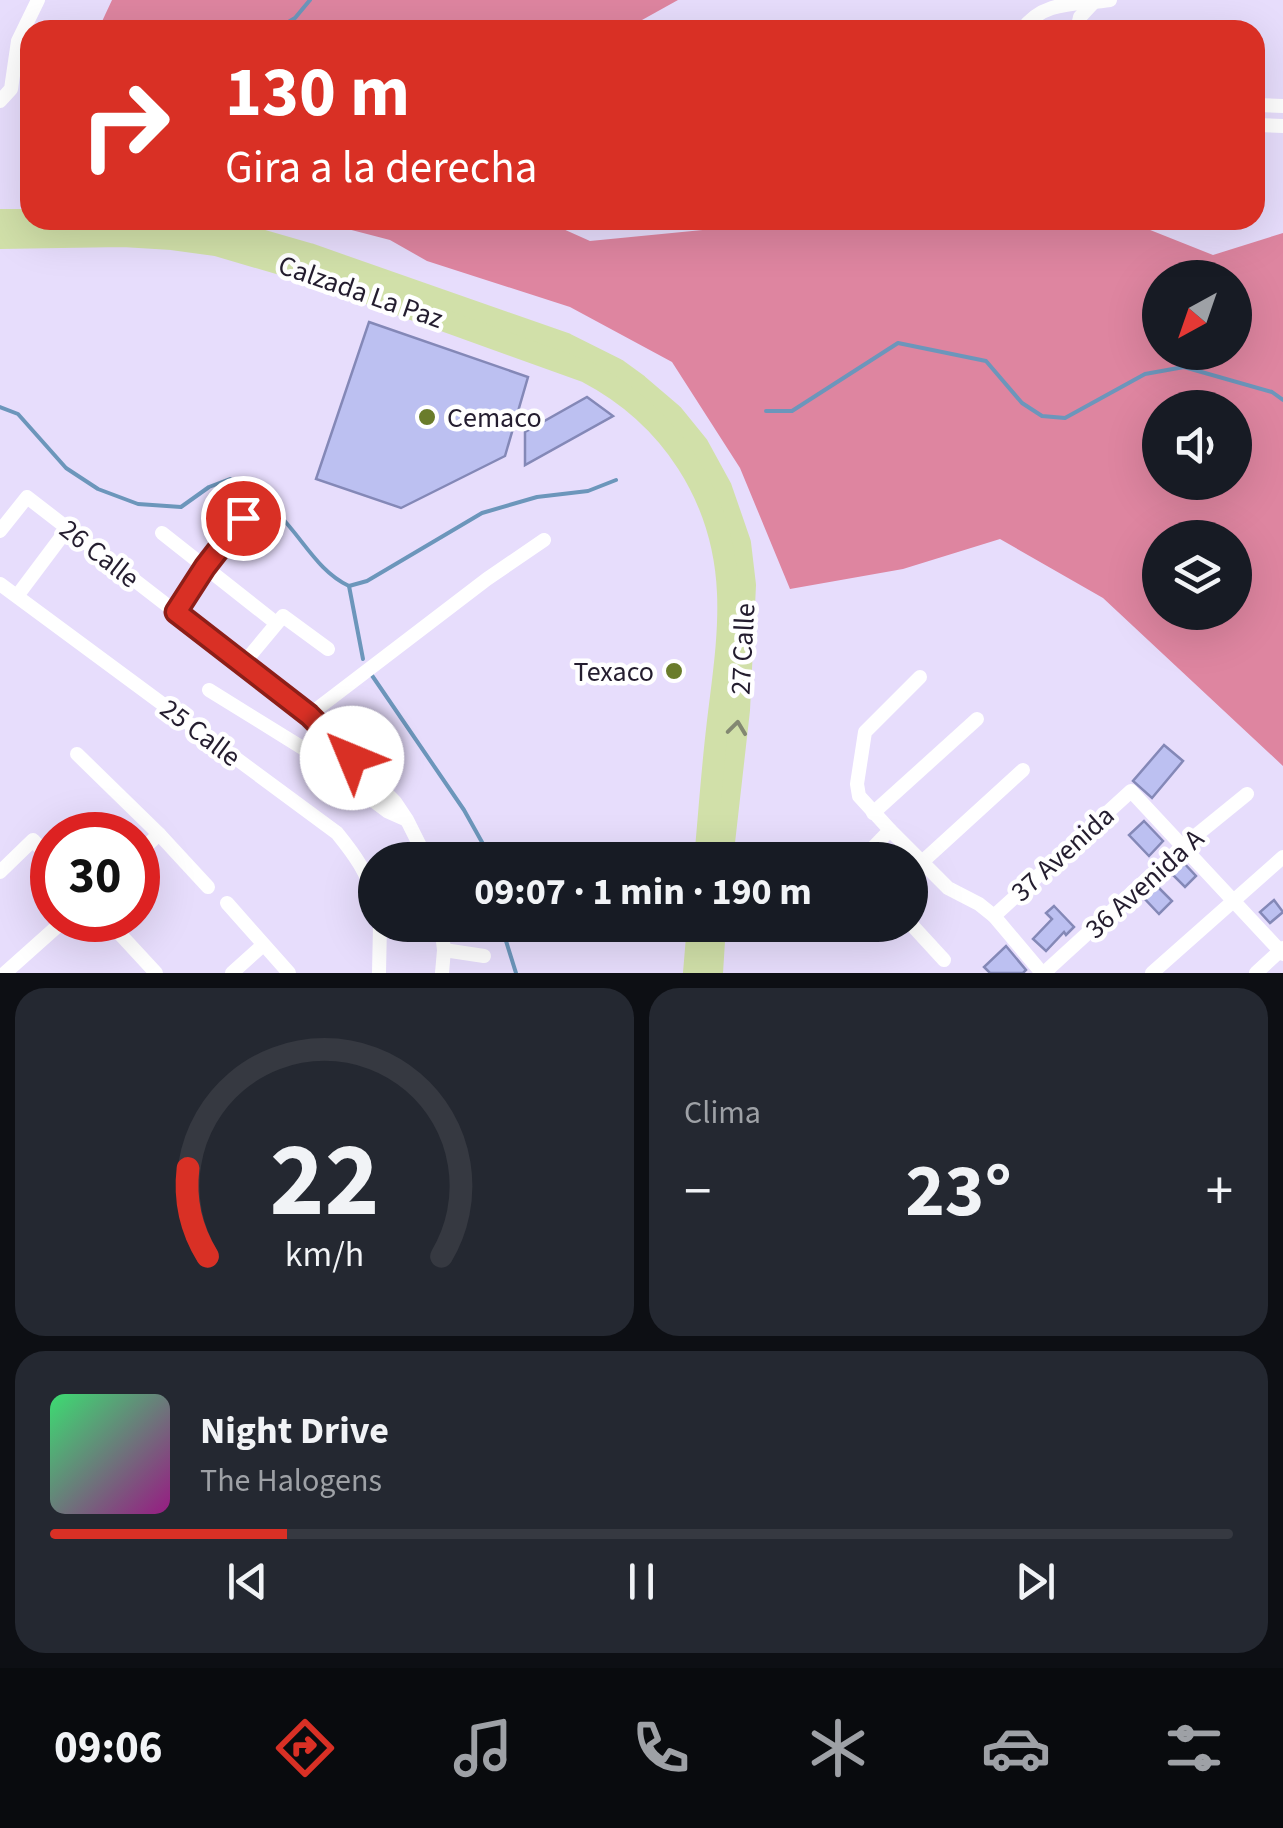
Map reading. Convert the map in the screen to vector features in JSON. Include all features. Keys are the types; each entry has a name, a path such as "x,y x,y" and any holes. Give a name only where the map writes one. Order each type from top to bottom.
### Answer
{"main road":[{"name":"Calzada La Paz","path":"226,230 310,254 566,344 616,370 672,414 691,451"},
{"name":"Calzada La Paz","path":"0,238 172,239 216,245 292,266 586,372 635,402 691,451"},
{"name":"27 Calle","path":"691,451 724,554 728,592 707,842"},
{"name":"27 Calle","path":"691,451 722,488 740,543 745,584 740,710 724,842"},
{"path":"694,973 697,942"},
{"path":"712,973 715,942"}],"street":[{"path":"1029,20 1050,6 1110,0"},
{"path":"1079,20 1092,3"},
{"path":"0,100 12,89 20,37"},
{"name":"26 Calle","path":"0,531 27,496 309,715 395,802 418,842"},
{"path":"176,612 243,518"},
{"path":"18,596 68,528"},
{"path":"162,533 276,622"},
{"path":"309,715 544,540"},
{"name":"25 Calle","path":"0,584 336,833 358,860"},
{"path":"243,664 283,616 328,649"},
{"path":"901,842 862,801 857,790 865,732 920,677"},
{"path":"209,690 301,748 387,811 407,820"},
{"path":"873,813 977,719"},
{"path":"77,754 137,812"},
{"path":"928,857 1023,770"},
{"name":"37 Avenida","path":"994,916 1131,791 1183,846"},
{"name":"36 Avenida A","path":"1043,973 1183,846 1247,794"},
{"path":"878,842 890,830"},
{"path":"160,834 208,887"},
{"path":"0,872 30,843"},
{"path":"1183,846 1282,951 1256,973"},
{"path":"1152,973 1283,857"},
{"path":"928,869 948,888 994,916 1043,973"},
{"path":"227,903 289,973"},
{"path":"13,971 42,942"},
{"path":"127,942 156,973"},
{"path":"379,973 380,942"},
{"path":"442,973 443,942"},
{"path":"927,942 944,960"},
{"path":"232,973 262,945"},
{"path":"444,950 484,956"}],"shaded area":[{"path":"112,0 678,0 642,20 103,20"},
{"path":"352,230 565,230 590,241 702,230 1150,230 1213,255 1283,233 1283,766 1103,598 1000,539 903,569 790,589 740,468 672,362 570,307 427,261 390,240"}],"building":[{"name":"Cemaco","path":"369,322 528,377 505,456 401,508 316,479"},
{"path":"587,397 613,416 525,465 525,432"},
{"path":"1164,745 1183,761 1152,798 1133,781"},
{"path":"1144,821 1163,841 1149,856 1129,835"},
{"path":"1182,861 1196,876 1185,887 1170,872"},
{"path":"1156,885 1172,901 1159,914 1143,897"},
{"path":"1274,900 1283,912 1270,923 1260,912"},
{"path":"1054,906 1074,927 1046,951 1033,939 1052,919 1046,913"},
{"path":"1006,946 1026,970 1023,973 990,973 984,967"}],"waterway":[{"path":"292,20 310,0"},
{"path":"766,411 792,411 898,343 986,361 1022,403 1042,416 1065,418 1145,374 1184,367 1272,392 1283,400"},
{"path":"0,407 18,414 66,468 98,489 138,504 181,507 209,487 230,479 269,506 320,564 349,586 367,581 482,513 537,497 588,491 616,480"},
{"path":"349,586 363,659"},
{"path":"371,674 482,842"},
{"path":"506,942 516,973"}],"place":[{"name":"Cemaco","path":"427,417"},
{"name":"Texaco","path":"674,671"}],"route":[{"path":"243,518 176,612 309,715 352,758"}]}
